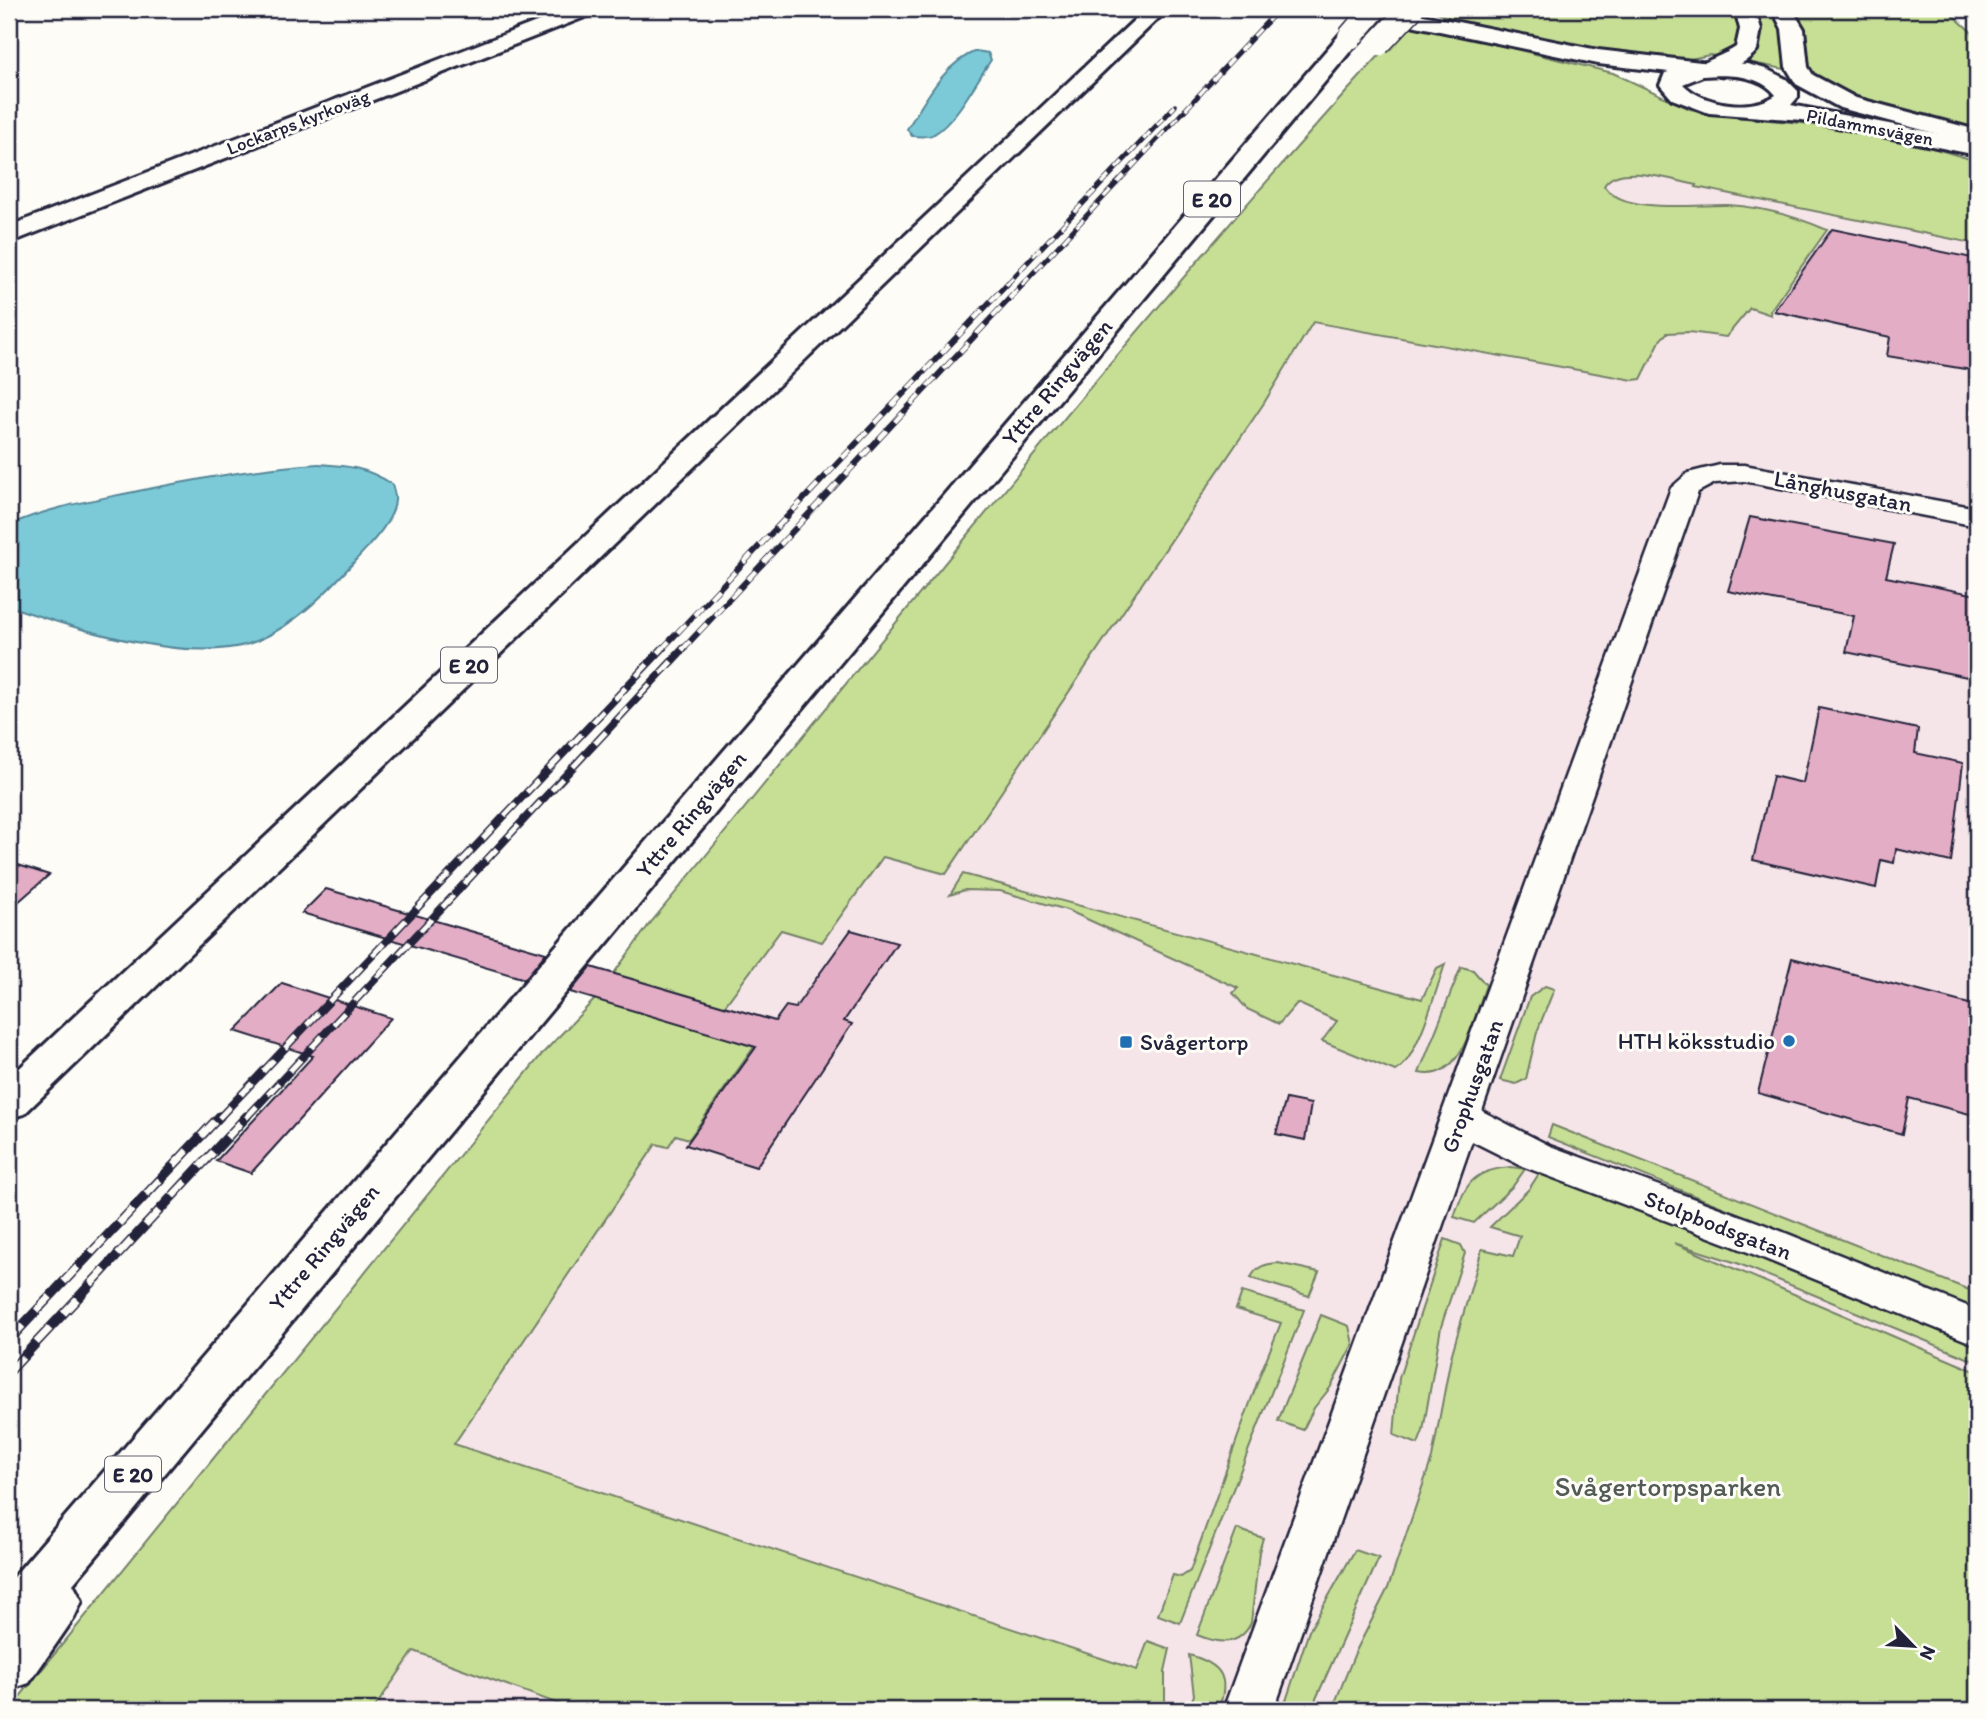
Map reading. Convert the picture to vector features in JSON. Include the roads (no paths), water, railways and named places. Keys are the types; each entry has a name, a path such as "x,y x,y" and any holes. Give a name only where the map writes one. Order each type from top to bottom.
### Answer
{"main road":[{"name":"Lockarps kyrkoväg","path":"9,235 588,9"},
{"path":"930,227 1127,9"},
{"name":"E 20","path":"9,1103 1158,9"},
{"name":"Pildammsvägen","path":"1363,9 1534,46 1624,69 1648,78 1687,100 1723,109 1762,109 1822,116 1976,141"},
{"name":"Yttre Ringvägen","path":"9,1621 1374,9"},
{"path":"1074,361 1411,9"},
{"path":"1676,93 1671,85 1673,78 1728,62 1746,50 1751,34 1751,21 1745,9"},
{"path":"1782,9 1785,28 1779,62 1783,87"},
{"path":"1782,9 1793,29 1797,67 1804,79 1848,103 1976,141"},
{"name":"Pildammsvägen","path":"1534,46 1647,65 1748,71 1829,107 1976,141"},
{"name":"Pildammsvägen","path":"1762,109 1782,102 1787,97 1783,87"},
{"path":"9,1665 258,1326"}],"street":[{"name":"Långhusgatan","path":"1709,475 1729,472 1767,476 1977,517"},
{"name":"Grophusgatan","path":"1248,1710 1423,1218 1462,1118 1685,488 1694,480 1709,475"},
{"name":"Stolpbodsgatan","path":"1462,1118 1536,1156 1748,1235 1977,1328"}],"water":[{"path":"976,51 988,53 991,60 958,111 934,134 912,136 907,129 936,84 954,65"},
{"path":"318,464 356,468 383,478 392,484 394,508 379,533 322,595 286,625 259,640 233,647 202,650 169,647 99,634 9,606 9,525 89,501 205,478"}],"railway":[{"path":"1022,285 1279,9"},
{"path":"1006,285 1175,106"},
{"path":"661,650 1008,283"},
{"path":"682,650 1024,283"},
{"path":"219,1118 663,648"},
{"path":"246,1118 684,648"},
{"path":"9,1340 220,1116"},
{"path":"9,1372 247,1116"}],"place":[{"name":"HTH köksstudio","path":"1789,1041"},
{"name":"Svågertorp","path":"1126,1042"}],"park label":[{"name":"Svågertorpsparken","path":"1668,1486"}]}
